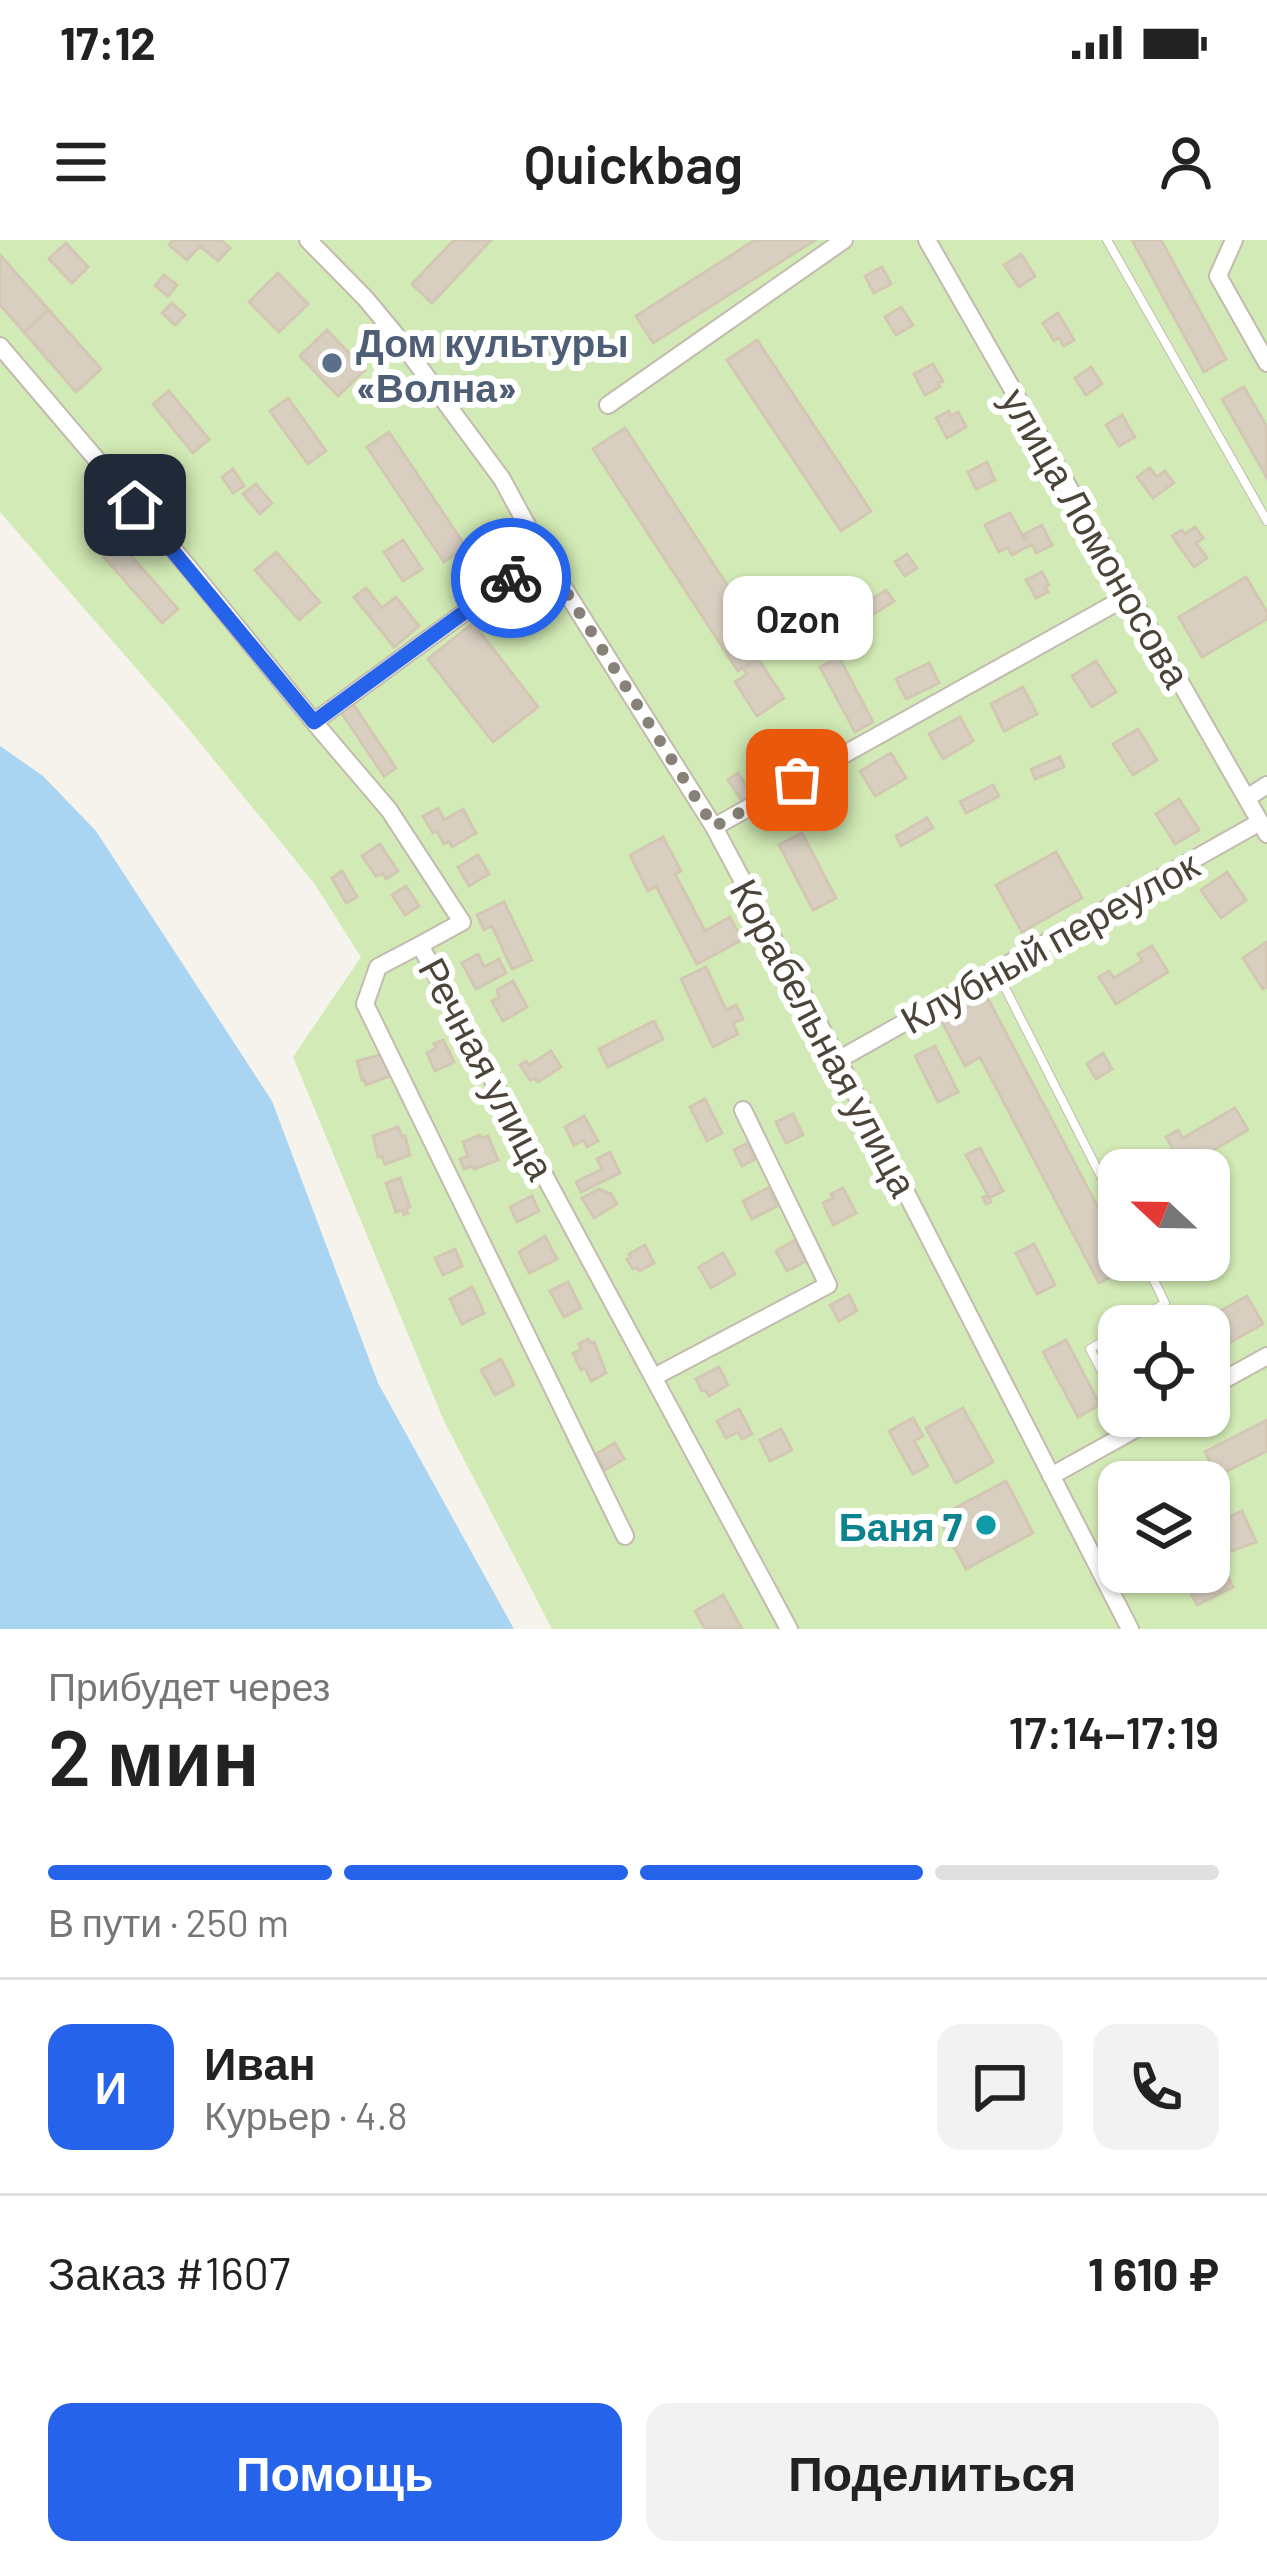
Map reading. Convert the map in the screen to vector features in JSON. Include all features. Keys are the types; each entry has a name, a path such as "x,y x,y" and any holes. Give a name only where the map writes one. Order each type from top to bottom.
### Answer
{"street":[{"name":"Корабельная улица","path":"308,240 395,334 502,479 543,555 714,827 1130,1629"},
{"path":"608,405 844,240"},
{"name":"улица Ломоносова","path":"927,240 1264,828"},
{"path":"1234,240 1218,277 1267,363"},
{"name":"Речная улица","path":"0,346 389,810 462,922 421,945 789,1629"},
{"path":"314,722 543,555"},
{"path":"714,827 1130,595"},
{"path":"1246,798 1267,785"},
{"name":"Клубный переулок","path":"838,1060 1264,828"},
{"path":"421,945 378,968 365,1004 626,1536"},
{"path":"654,1377 828,1286 743,1110"},
{"path":"1230,1376 1267,1356"},
{"path":"1051,1476 1109,1437"}],"lane":[{"path":"1106,240 1267,521"},
{"path":"996,971 1098,1171"}],"green space":[{"path":"0,240 1267,240 1267,1629 552,1629 444,1421 293,1057 361,957 314,883 183,722 0,512"}],"water":[{"path":"0,746 43,776 96,831 272,1101 378,1383 514,1629 0,1629"}],"building":[{"path":"173,240 221,240 230,248 218,261 200,246 187,260 169,245"},
{"path":"454,240 490,241 432,303 412,284"},
{"path":"755,240 815,240 653,343 636,316"},
{"path":"1132,240 1161,240 1226,359 1204,372"},
{"path":"66,243 88,267 72,283 49,259"},
{"path":"1021,254 1035,276 1019,287 1004,265"},
{"path":"0,255 49,310 24,332 0,305"},
{"path":"882,267 891,284 874,293 865,276"},
{"path":"278,273 308,304 279,332 249,302"},
{"path":"164,275 177,285 168,296 155,286"},
{"path":"172,303 185,315 175,325 162,313"},
{"path":"901,307 913,325 896,335 885,317"},
{"path":"49,310 101,369 76,392 24,332"},
{"path":"1058,313 1074,340 1064,346 1059,338 1054,341 1043,323"},
{"name":"Дом культуры «Волна»","path":"327,330 365,370 338,396 300,356"},
{"path":"757,340 871,511 841,531 727,360"},
{"path":"933,364 943,381 925,395 914,374"},
{"path":"1091,367 1102,384 1086,395 1075,378"},
{"path":"1244,387 1267,427 1267,478 1222,399"},
{"path":"169,391 209,439 193,453 153,404"},
{"path":"288,398 326,451 308,464 270,411"},
{"path":"949,411 951,416 958,412 966,427 947,438 936,418"},
{"path":"1122,415 1135,437 1119,446 1106,425"},
{"path":"625,428 770,651 738,671 593,449"},
{"path":"389,432 466,547 444,562 367,447"},
{"path":"987,462 995,480 976,489 968,472"},
{"path":"1150,468 1157,477 1165,471 1174,483 1153,498 1137,477"},
{"path":"233,469 244,486 233,493 222,477"},
{"path":"256,484 272,503 260,514 243,494"},
{"path":"1010,513 1025,540 1025,534 1042,525 1052,545 1036,553 1032,544 1012,555 1008,547 999,552 985,525"},
{"path":"1195,527 1203,538 1196,543 1207,558 1194,567 1172,536"},
{"path":"111,533 178,609 162,623 95,547"},
{"path":"403,540 422,569 403,581 384,552"},
{"path":"276,552 320,602 299,620 255,570"},
{"path":"907,554 917,568 905,576 895,562"},
{"path":"1042,572 1048,592 1036,598 1026,580"},
{"path":"1246,577 1267,619 1202,657 1179,617"},
{"path":"366,588 382,608 396,597 419,626 394,647 354,597"},
{"path":"886,590 894,601 852,628 845,617"},
{"path":"473,623 538,707 493,742 428,659"},
{"path":"839,657 873,722 855,732 820,667"},
{"path":"758,659 784,698 757,716 735,682 747,674 743,668"},
{"path":"1096,661 1116,692 1092,707 1072,676"},
{"path":"929,663 939,683 906,699 896,679"},
{"path":"1023,687 1037,714 1004,731 991,704"},
{"path":"353,704 396,768 384,776 341,712"},
{"path":"960,717 973,741 943,759 929,734"},
{"path":"1138,729 1157,760 1133,775 1113,744"},
{"path":"771,746 785,769 771,778 757,755"},
{"path":"891,753 906,778 875,796 860,771"},
{"path":"1060,757 1064,767 1035,779 1031,769"},
{"path":"738,773 747,787 762,778 766,785 742,801 728,780"},
{"path":"837,784 847,800 822,815 812,799"},
{"path":"993,785 999,796 966,813 960,802"},
{"path":"1179,799 1199,830 1175,844 1156,814"},
{"path":"438,808 444,820 463,809 476,833 452,847 449,841 444,844 423,816"},
{"path":"927,818 933,828 901,846 896,836"},
{"path":"802,833 836,898 813,910 779,845"},
{"path":"663,837 681,871 675,874 705,931 730,917 742,940 697,964 656,886 648,891 630,855"},
{"path":"380,844 398,871 386,879 383,874 376,876 362,856"},
{"path":"1056,852 1082,898 1022,932 996,885"},
{"path":"478,855 489,874 469,886 458,867"},
{"path":"342,871 357,897 346,903 332,878"},
{"path":"1227,872 1246,900 1221,918 1201,890"},
{"path":"406,886 419,906 405,915 392,895"},
{"path":"504,902 532,960 512,969 492,926 484,930 477,915"},
{"path":"1267,942 1267,987 1263,989 1243,958"},
{"path":"1152,946 1168,972 1116,1004 1099,977 1109,971 1114,978 1142,961 1138,954"},
{"path":"478,954 484,967 499,959 506,973 476,989 462,963"},
{"path":"706,967 726,1010 736,1005 743,1019 733,1023 738,1034 713,1047 681,979"},
{"path":"513,981 527,1007 503,1021 492,1001 499,997 497,990"},
{"path":"987,997 1098,1207 1098,1281 1103,1281 1099,1283 980,1057 965,1066 942,1022"},
{"path":"654,1021 663,1039 608,1067 599,1049"},
{"path":"443,1040 454,1062 435,1071 427,1053"},
{"path":"935,1046 958,1092 938,1102 915,1056"},
{"path":"551,1051 561,1067 538,1082 530,1080 520,1065 526,1061 529,1065"},
{"path":"1103,1053 1112,1069 1096,1079 1087,1064"},
{"path":"380,1055 390,1076 366,1085 357,1061"},
{"path":"705,1099 722,1133 707,1141 690,1107"},
{"path":"1235,1108 1248,1130 1215,1149 1173,1149 1166,1137 1178,1130 1183,1138"},
{"path":"793,1114 803,1135 786,1143 776,1122"},
{"path":"584,1116 598,1141 587,1147 584,1140 574,1145 565,1127"},
{"path":"398,1127 410,1155 385,1164 378,1157 373,1136"},
{"path":"488,1136 498,1160 464,1169 460,1159 468,1156 463,1142"},
{"path":"747,1143 755,1159 742,1166 734,1150"},
{"path":"980,1148 1003,1191 986,1204 983,1197 988,1195 966,1155"},
{"path":"610,1152 620,1173 581,1192 576,1182 602,1169 597,1159"},
{"path":"400,1178 410,1207 404,1215 402,1210 396,1212 386,1183"},
{"path":"768,1188 777,1206 752,1219 743,1201"},
{"path":"843,1188 856,1213 833,1225 823,1203"},
{"path":"599,1189 611,1194 617,1204 594,1218 582,1198"},
{"path":"532,1196 539,1211 517,1222 510,1207"},
{"path":"545,1236 557,1259 529,1273 519,1252"},
{"path":"795,1240 806,1261 787,1271 776,1251"},
{"path":"1034,1244 1055,1285 1037,1294 1016,1253"},
{"path":"645,1245 654,1263 633,1269 629,1254"},
{"path":"455,1249 462,1266 443,1275 435,1258"},
{"path":"723,1253 735,1274 711,1288 699,1267"},
{"path":"568,1282 581,1308 564,1317 550,1291"},
{"path":"472,1287 484,1313 462,1324 450,1299"},
{"path":"849,1295 857,1311 839,1321 830,1305"},
{"path":"1247,1296 1263,1324 1230,1342 1230,1306"},
{"path":"588,1339 594,1342 606,1373 591,1381 573,1353"},
{"path":"1066,1340 1098,1406 1078,1417 1043,1352"},
{"path":"501,1359 514,1385 495,1395 481,1370"},
{"path":"719,1367 728,1385 709,1396 696,1379"},
{"path":"963,1408 993,1462 956,1483 926,1428"},
{"path":"739,1409 752,1434 742,1439 738,1432 726,1438 717,1421"},
{"path":"913,1418 923,1436 914,1441 928,1466 913,1474 889,1431"},
{"path":"1267,1420 1267,1451 1230,1470 1230,1461 1210,1461 1205,1452"},
{"path":"781,1429 792,1450 770,1461 760,1440"},
{"path":"615,1443 624,1459 605,1470 596,1454"},
{"name":"Баня 7","path":"1006,1481 1033,1533 966,1569 938,1517"},
{"path":"1242,1511 1256,1542 1230,1552 1230,1516"},
{"path":"1191,1593 1221,1593 1197,1605"},
{"path":"723,1595 742,1629 705,1629 695,1611"}],"way so far":[{"path":"511,578 543,555 714,827 797,780"}],"place":[{"name":"Дом культуры «Волна»","path":"332,363"},
{"name":"Ozon","path":"797,780"},
{"name":"Баня 7","path":"986,1525"}],"route":[{"path":"135,505 314,722 511,578"}]}
